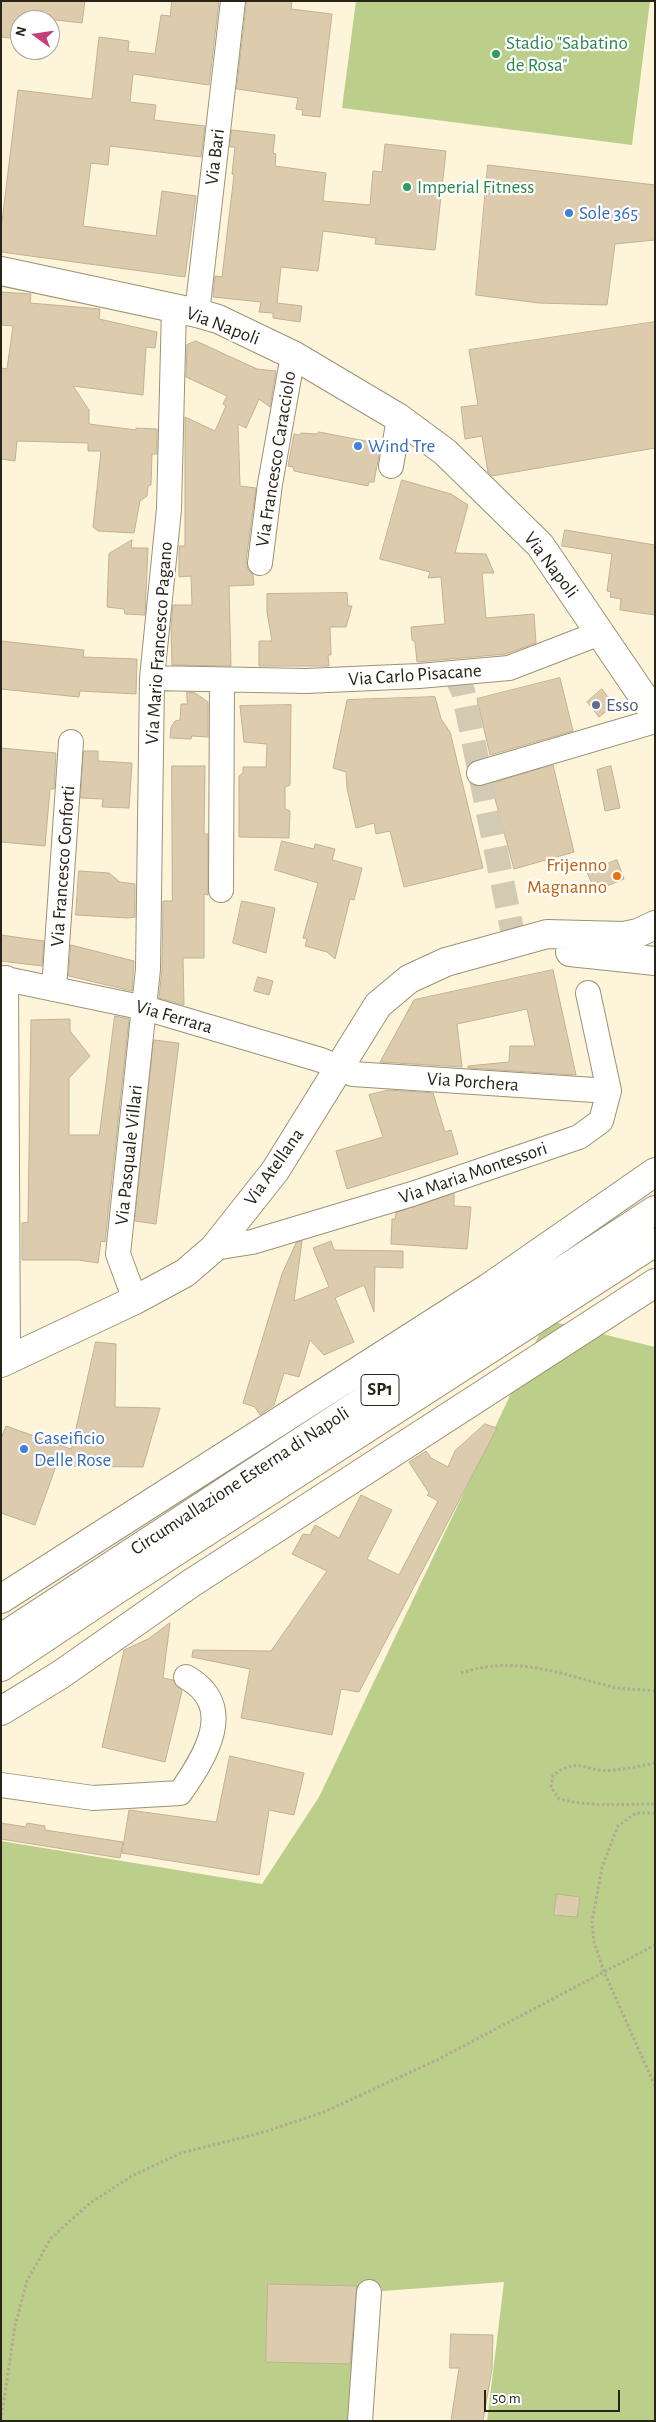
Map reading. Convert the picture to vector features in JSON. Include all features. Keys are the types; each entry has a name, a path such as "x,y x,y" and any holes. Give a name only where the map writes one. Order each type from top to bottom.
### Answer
{"main road":[{"name":"Via Napoli","path":"1,272 185,310 218,319 293,355 399,418 445,452 540,545 655,714"},
{"name":"Via Atellana","path":"4,1361 135,1300 185,1273 214,1248 275,1171 378,1005 409,979 446,962 547,934 624,936 638,933 655,925"},
{"name":"Via Atellana","path":"515,944 546,951 655,961"},
{"path":"1,1599 488,1288 655,1172"},
{"name":"Circumvallazione Esterna di Napoli","path":"1,1667 112,1579 655,1210"},
{"name":"Circumvallazione Esterna di Napoli","path":"1,1638 112,1579 655,1242"},
{"path":"1,1711 60,1675 190,1584 655,1284"}],"street":[{"name":"Via Bari","path":"185,310 233,1"},
{"name":"Via Mario Francesco Pagano","path":"145,1008 152,678 169,509 185,310"},
{"name":"Via Francesco Caracciolo","path":"260,563 270,484 293,355"},
{"path":"391,466 399,418"},
{"name":"Via Carlo Pisacane","path":"152,678 306,681 419,676 509,668 600,633"},
{"path":"221,890 222,680"},
{"path":"479,773 655,721"},
{"name":"Via Francesco Conforti","path":"54,989 71,742"},
{"name":"Via Ferrara","path":"4,1361 4,978 145,1008 340,1067"},
{"name":"Via Maria Montessori","path":"214,1248 252,1242 412,1194 579,1137 601,1121 609,1091 588,993"},
{"name":"Via Pasquale Villari","path":"135,1300 118,1254 145,1008"},
{"name":"Via Porchera","path":"340,1067 353,1074 609,1091"},
{"path":"1,1785 93,1798 180,1793 204,1759 215,1716 210,1700 198,1684 186,1677"},
{"path":"360,2421 370,2292"}],"path":[{"path":"462,1673 474,1669 528,1665 611,1686 655,1691"},
{"path":"655,1763 614,1770 575,1764 564,1768 554,1775 551,1788 559,1799 574,1803 603,1806 655,1804"},
{"path":"655,1813 636,1813 622,1821 612,1839 602,1867 592,1922 594,1942 604,1972 655,2086"},
{"path":"1,2420 15,2326 27,2280 51,2238 90,2203 132,2176 181,2154 261,2133 324,2112 437,2060 655,1945"}],"green space":[{"name":"Stadio \"Sabatino de Rosa\"","path":"356,1 650,1 632,145 342,108"},
{"path":"546,1320 655,1347 655,2421 487,2421 504,2282 370,2292 356,2421 1,2421 1,1841 262,1884 319,1797"}],"building":[{"path":"1,1 85,1 82,23 60,21 60,10 10,10 10,38 1,37"},
{"path":"172,1 219,1 209,85 133,74 130,102 156,105 154,120 205,126 201,157 110,146 108,165 91,163 83,226 156,236 162,191 196,196 185,277 1,252 1,230 18,90 92,99 99,37 129,41 128,51 155,54 161,15 170,16"},
{"path":"247,1 292,1 291,9 332,14 320,117 302,115 303,110 296,109 298,98 237,89"},
{"path":"232,130 275,135 273,153 276,154 275,166 326,173 323,201 370,205 373,171 382,172 385,144 446,151 435,250 375,244 376,238 323,231 318,271 281,267 277,303 302,306 300,322 273,318 273,313 259,312 261,302 213,297 215,276 222,277 234,175 232,174 235,147 230,147"},
{"name":"Sole 365","path":"488,165 655,185 655,240 615,244 607,305 539,303 476,295"},
{"path":"1,292 31,294 30,303 100,309 99,319 157,332 155,348 146,347 143,395 73,386 89,410 89,424 136,430 136,428 157,429 157,454 152,454 151,485 148,486 147,496 140,501 134,533 98,531 93,527 101,451 88,451 88,443 17,441 15,461 1,459 1,368 7,369 13,326 1,325"},
{"path":"655,322 655,448 492,476 488,472 482,436 465,439 461,407 478,405 469,350"},
{"path":"196,341 257,369 276,371 270,407 259,399 246,428 238,424 240,486 256,488 246,561 248,569 253,575 254,585 229,586 231,666 172,665 171,628 173,605 192,605 191,576 179,577 179,546 185,546 185,417 215,431 226,406 223,404 227,396 186,377 187,345"},
{"path":"319,432 376,443 375,448 380,449 374,482 369,482 368,486 294,471 293,467 288,466 294,434 317,434"},
{"path":"402,480 451,494 468,505 455,553 486,554 494,573 482,573 486,618 534,614 536,643 506,654 417,662 411,627 445,624 441,577 428,578 430,572 380,559"},
{"path":"565,530 655,545 655,615 620,610 621,599 610,597 611,592 607,591 612,554 562,546"},
{"path":"132,540 131,548 148,548 145,615 125,614 124,609 107,607 109,554"},
{"path":"347,593 348,606 352,606 346,627 330,627 331,655 328,655 329,666 259,666 259,641 272,641 267,612 267,594"},
{"path":"1,641 84,650 83,657 137,659 136,694 80,691 79,697 1,689"},
{"path":"560,678 573,731 490,755 477,699"},
{"path":"602,689 614,705 599,717 587,702"},
{"path":"187,692 195,693 208,702 208,737 192,736 191,739 170,738 171,727 175,721 180,720 181,704 187,704"},
{"path":"435,697 441,719 450,732 483,868 404,887 390,831 376,834 374,823 356,828 347,788 346,772 333,768 347,700"},
{"path":"291,705 290,785 285,787 285,809 290,811 289,838 239,837 239,776 243,773 243,767 266,767 267,744 244,742 240,706"},
{"path":"1,748 56,753 54,789 50,789 45,846 1,842"},
{"path":"84,751 98,751 98,761 132,763 129,808 102,807 103,799 81,798"},
{"path":"553,765 574,852 514,869 491,784"},
{"path":"172,766 205,766 204,834 208,834 208,895 204,894 204,958 183,958 184,1005 159,998 162,969 163,901 172,901"},
{"path":"611,766 620,808 605,811 597,770"},
{"path":"282,841 314,849 315,844 335,849 332,860 362,868 354,900 350,899 335,959 327,952 305,946 307,939 303,938 318,883 275,870"},
{"path":"617,860 624,879 595,891 587,872"},
{"path":"79,871 109,873 120,882 135,884 135,917 76,915"},
{"path":"242,901 275,908 266,953 233,943"},
{"path":"1,935 44,941 42,966 1,961"},
{"path":"71,945 134,961 132,991 69,976"},
{"path":"553,970 576,1075 468,1068 468,1066 509,1062 510,1046 535,1046 527,1009 457,1024 462,1067 380,1062 414,1000"},
{"path":"258,977 273,981 269,995 254,991"},
{"path":"115,1016 129,1019 105,1242 101,1241 98,1263 78,1260 22,1260 22,1223 28,1222 31,1020 70,1019 70,1031 90,1056 69,1078 69,1135 99,1135"},
{"path":"154,1040 179,1043 156,1224 135,1221"},
{"path":"389,1090 433,1093 445,1132 451,1130 458,1154 347,1189 336,1151 383,1137 369,1095"},
{"path":"454,1194 454,1206 471,1207 467,1249 391,1244 392,1219 395,1219 396,1213"},
{"path":"302,1241 294,1301 329,1287 313,1248 331,1241 334,1250 403,1251 403,1268 375,1267 374,1312 364,1285 335,1298 354,1342 324,1355 310,1340 299,1377 284,1373 274,1405 260,1415 255,1407 243,1403 282,1274 296,1243"},
{"path":"96,1342 116,1344 115,1407 160,1408 143,1467 56,1466 35,1525 1,1513 1,1438 6,1426 71,1449"},
{"path":"485,1424 497,1428 359,1692 341,1689 332,1735 241,1718 250,1669 192,1657 193,1650 271,1651 327,1571 292,1554 303,1534 310,1535 315,1525 339,1538 361,1495 392,1510 367,1559 399,1575 438,1501 427,1495 429,1493 409,1462 426,1451 431,1458 448,1467 455,1451"},
{"path":"170,1623 163,1678 173,1680 182,1691 165,1762 102,1747 124,1650 148,1639"},
{"path":"230,1756 304,1773 294,1815 269,1810 259,1875 122,1853 129,1810 216,1822"},
{"path":"1,1823 26,1827 27,1823 45,1826 45,1830 123,1842 120,1858 1,1839"},
{"path":"557,1894 580,1897 577,1917 554,1915"},
{"path":"268,2284 357,2286 350,2364 266,2362"},
{"path":"451,2334 493,2335 492,2369 483,2421 451,2421 459,2368 450,2368"}],"tunnel":[{"path":"454,673 463,691 515,944"}],"place":[{"name":"Stadio \"Sabatino de Rosa\"","path":"496,54"},
{"name":"Imperial Fitness","path":"407,187"},
{"name":"Sole 365","path":"569,213"},
{"name":"Wind Tre","path":"358,446"},
{"name":"Esso","path":"596,705"},
{"name":"Frijenno Magnanno","path":"617,876"},
{"name":"Caseificio Delle Rose","path":"24,1449"}]}
